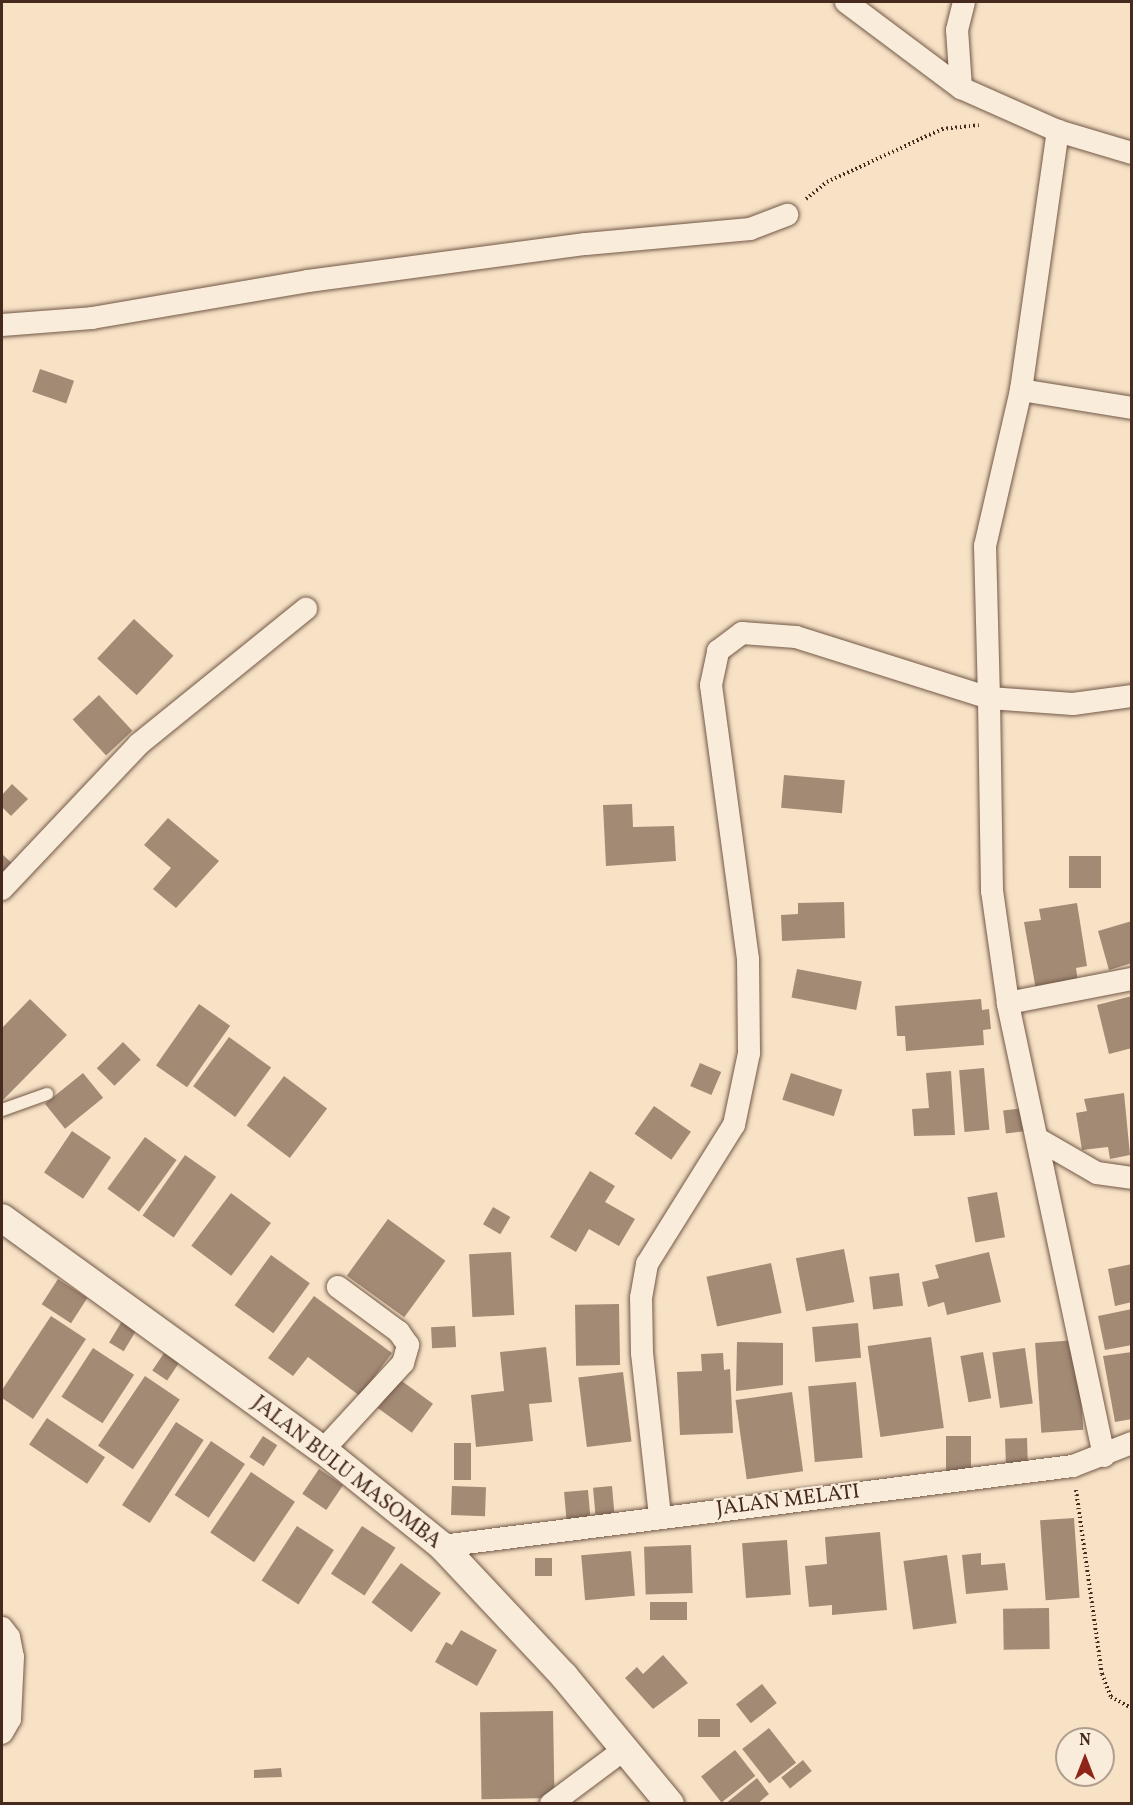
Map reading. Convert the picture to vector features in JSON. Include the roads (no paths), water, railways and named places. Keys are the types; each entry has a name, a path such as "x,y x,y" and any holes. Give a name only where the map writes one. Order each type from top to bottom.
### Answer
{"street":[{"path":"846,2 961,88 1058,130 1131,153"},
{"path":"961,88 957,30 964,2"},
{"path":"1058,130 1021,390 985,546 992,891 1008,1003 1104,1456"},
{"path":"2,325 92,318 308,281 586,244 750,229 787,214"},
{"path":"1021,390 1131,408"},
{"path":"2,889 140,744 306,609"},
{"path":"660,1516 642,1353 641,1298 647,1264 734,1125 749,1053 748,959 711,685 718,651 742,633 796,637 989,698 1072,704 1131,696"},
{"path":"1008,1003 1131,979"},
{"path":"1038,1139 1097,1173 1131,1178"},
{"name":"JALAN BULU MASOMBA","path":"2,1218 323,1450 442,1545 626,1748 670,1803"},
{"path":"323,1450 403,1363 408,1345 399,1332 338,1287"},
{"name":"JALAN MELATI","path":"442,1545 1073,1466 1104,1456 1131,1443"},
{"path":"2,1628 9,1637 13,1657 10,1719 2,1733"},
{"path":"551,1803 626,1748"}],"lane":[{"path":"2,1110 47,1094"}]}
